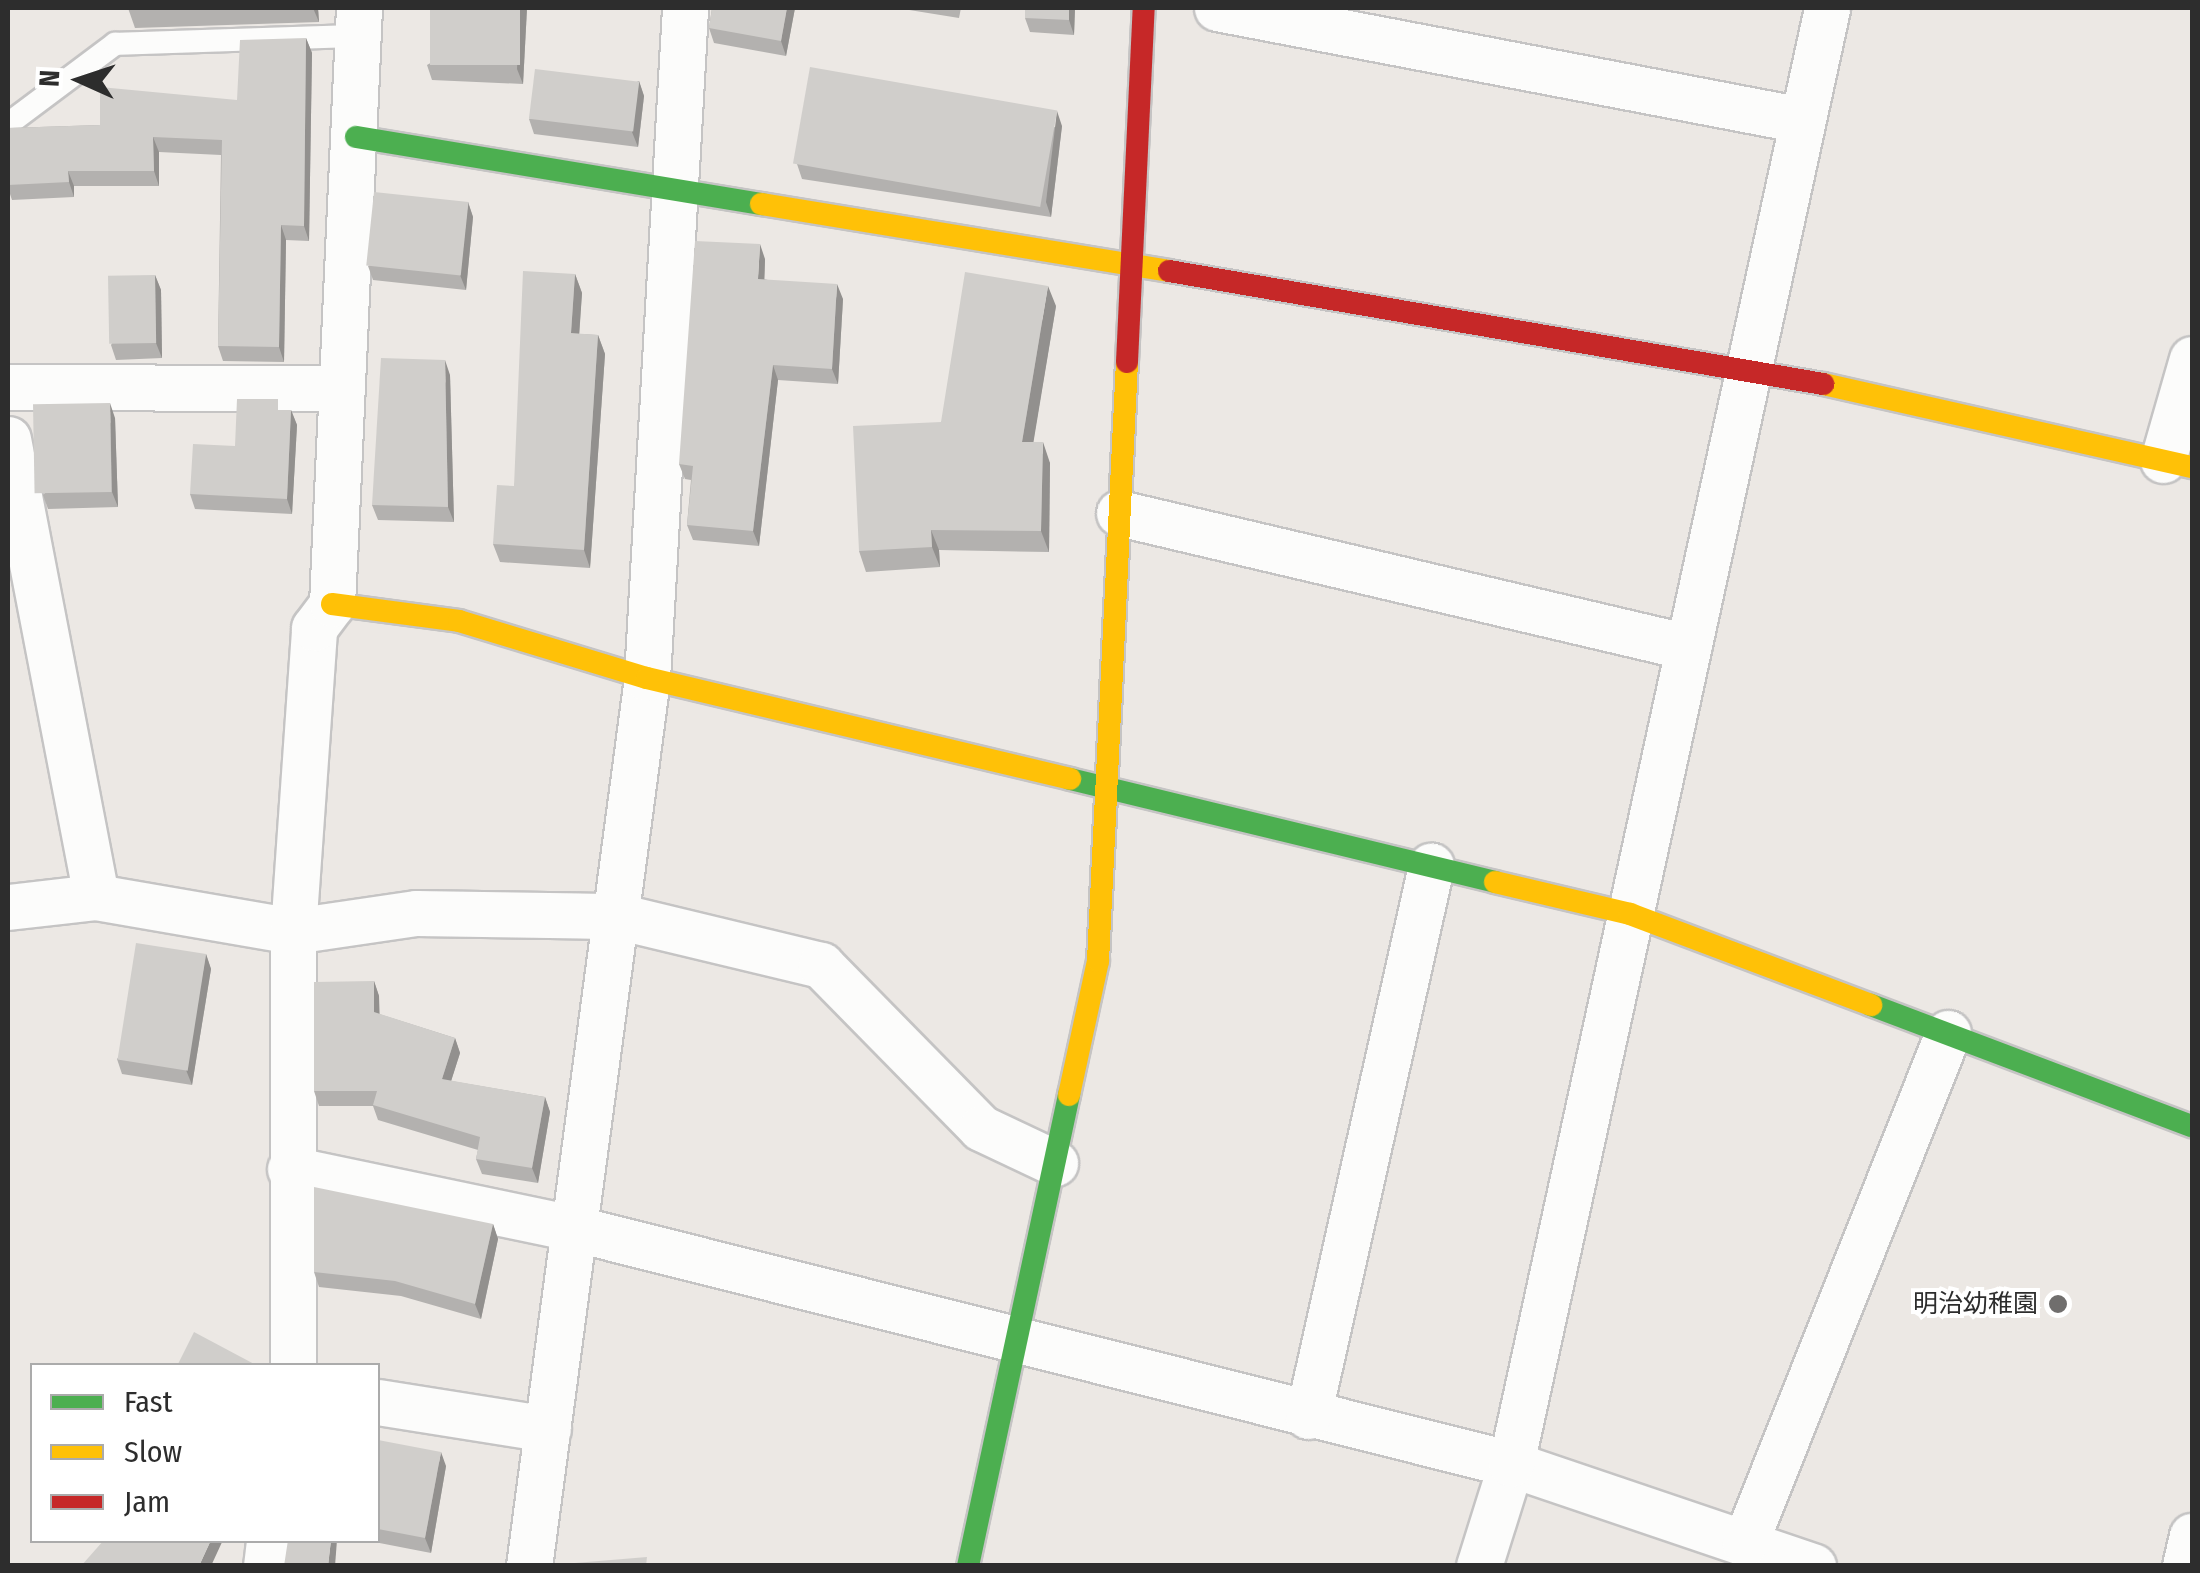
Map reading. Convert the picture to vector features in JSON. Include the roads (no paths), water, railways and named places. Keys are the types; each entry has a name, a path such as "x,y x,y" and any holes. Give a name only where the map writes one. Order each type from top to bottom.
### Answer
{"street":[{"path":"528,1566 647,678 685,8"},
{"path":"968,1566 1098,961 1144,8"},
{"path":"1217,8 1802,120"},
{"path":"1479,1566 1511,1464 1827,8"},
{"path":"292,1363 293,930 314,628 332,604 356,137 358,22"},
{"path":"356,137 1748,367 2178,463 2192,359"},
{"path":"8,387 342,388"},
{"path":"8,438 96,897"},
{"path":"1119,513 1688,646"},
{"path":"332,604 459,622 647,678 1630,914 2192,1126"},
{"path":"1308,1416 1431,866"},
{"path":"8,907 96,897 293,930 416,913 618,916 821,965 982,1128 1055,1163"},
{"path":"1745,1543 1948,1033"},
{"path":"290,1169 576,1229 1014,1346 1511,1464 1812,1566"},
{"path":"380,1402 548,1429"},
{"path":"2185,1566 2192,1536"}],"lane":[{"path":"8,124 115,44 358,22"}],"place":[{"name":"明治幼稚園","path":"2058,1304"}]}
